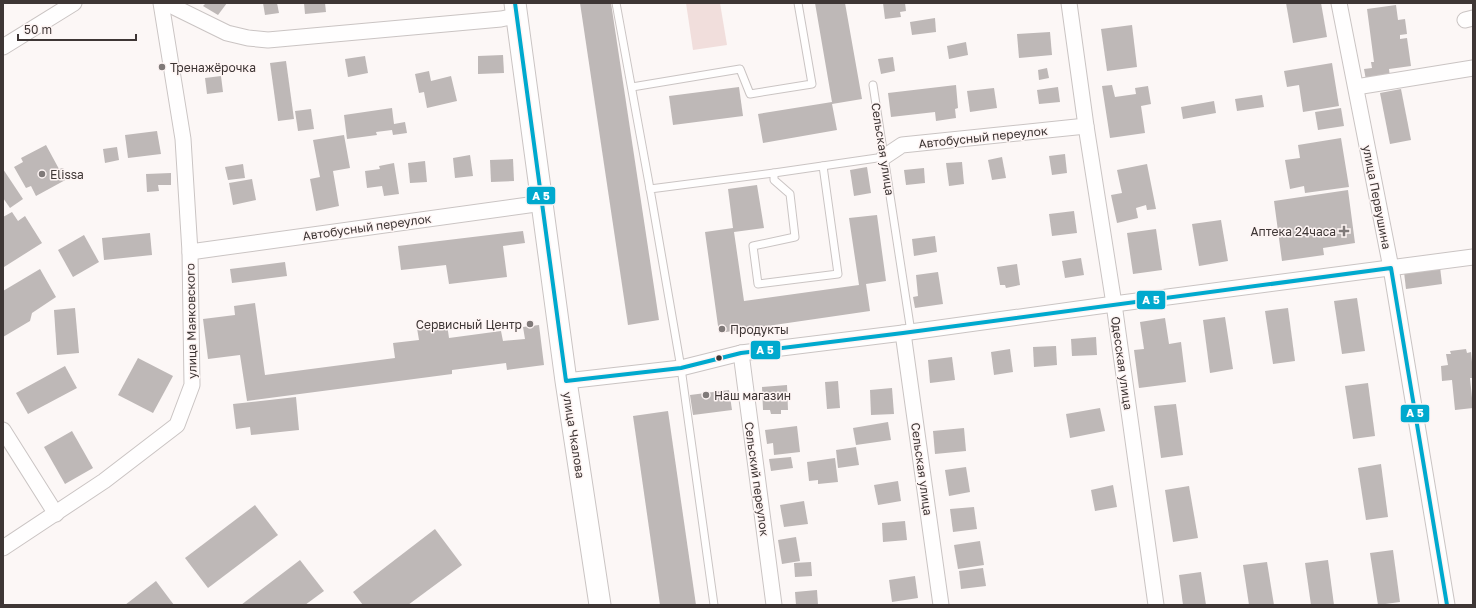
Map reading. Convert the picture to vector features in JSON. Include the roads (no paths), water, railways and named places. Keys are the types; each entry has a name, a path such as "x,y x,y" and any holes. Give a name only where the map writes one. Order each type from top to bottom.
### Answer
{"main road":[{"name":"улица Чкалова","path":"516,10 566,381 600,605"}],"street":[{"path":"3,47 74,3"},
{"name":"улица Маяковского","path":"3,548 104,482 176,425 192,385 190,252 183,139 161,3"},
{"path":"166,3 227,33 248,38 268,40 502,19 516,10"},
{"name":"Одесская улица","path":"1069,3 1086,126 1114,304 1156,605"},
{"name":"улица Первушина","path":"1339,3 1391,268 1447,605"},
{"path":"1356,87 1473,68"},
{"name":"Автобусный переулок","path":"884,157 902,145 1086,126"},
{"name":"Автобусный переулок","path":"190,252 543,203"},
{"path":"566,381 681,368 741,353 907,333 1473,257"},
{"name":"Сельская улица","path":"907,333 941,605"},
{"name":"Сельский переулок","path":"741,353 774,605"},
{"path":"3,430 56,514"}],"lane":[{"path":"616,3 681,368 714,605"},
{"path":"632,87 740,70 750,94 812,84 798,3"},
{"name":"Сельская улица","path":"873,85 907,333"},
{"path":"650,189 884,157"},
{"path":"774,173 774,180 790,194 795,237 753,246 758,284 838,274 823,166"}],"place":[{"name":"Тренажёрочка","path":"162,67"},
{"name":"Elissa","path":"42,174"},
{"name":"Аптека 24часа","path":"1344,231"},
{"name":"Сервисный Центр","path":"530,324"},
{"name":"Продукты","path":"722,329"},
{"name":"Наш магазин","path":"706,395"}]}
